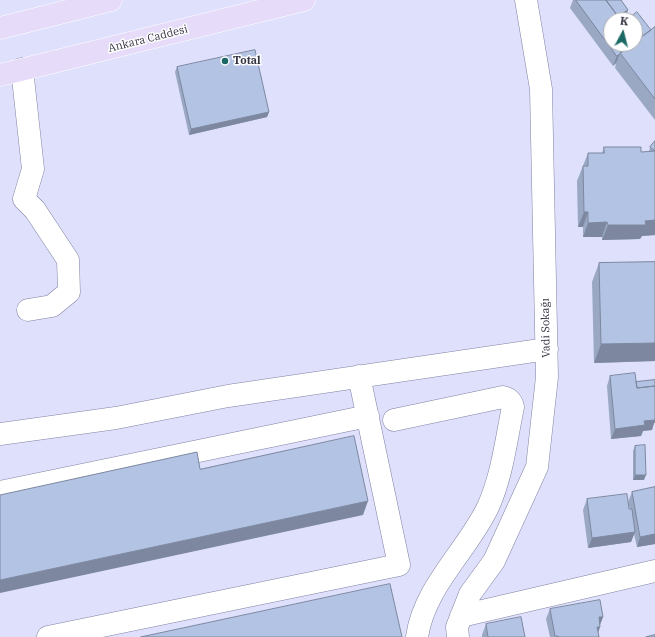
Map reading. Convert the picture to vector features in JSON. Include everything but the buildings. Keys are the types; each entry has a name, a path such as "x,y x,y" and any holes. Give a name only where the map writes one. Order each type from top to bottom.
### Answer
{"main road":[{"path":"0,28 111,0"},
{"name":"Ankara Caddesi","path":"0,75 299,1"}],"street":[{"name":"Vadi Sokağı","path":"458,637 457,627 470,594 502,548 537,467 547,377 541,88 526,0"},
{"path":"22,69 33,169 24,199 35,210 68,260 69,292 52,306 28,310"},
{"path":"0,434 116,418 228,396 547,349"},
{"path":"48,637 399,565 359,376"},
{"path":"394,420 503,397 510,400 513,407 496,487 477,527 435,589 427,604 421,619 417,637"},
{"path":"0,492 368,416"},
{"path":"461,616 655,571"}],"place":[{"name":"Total","path":"225,61"}]}
